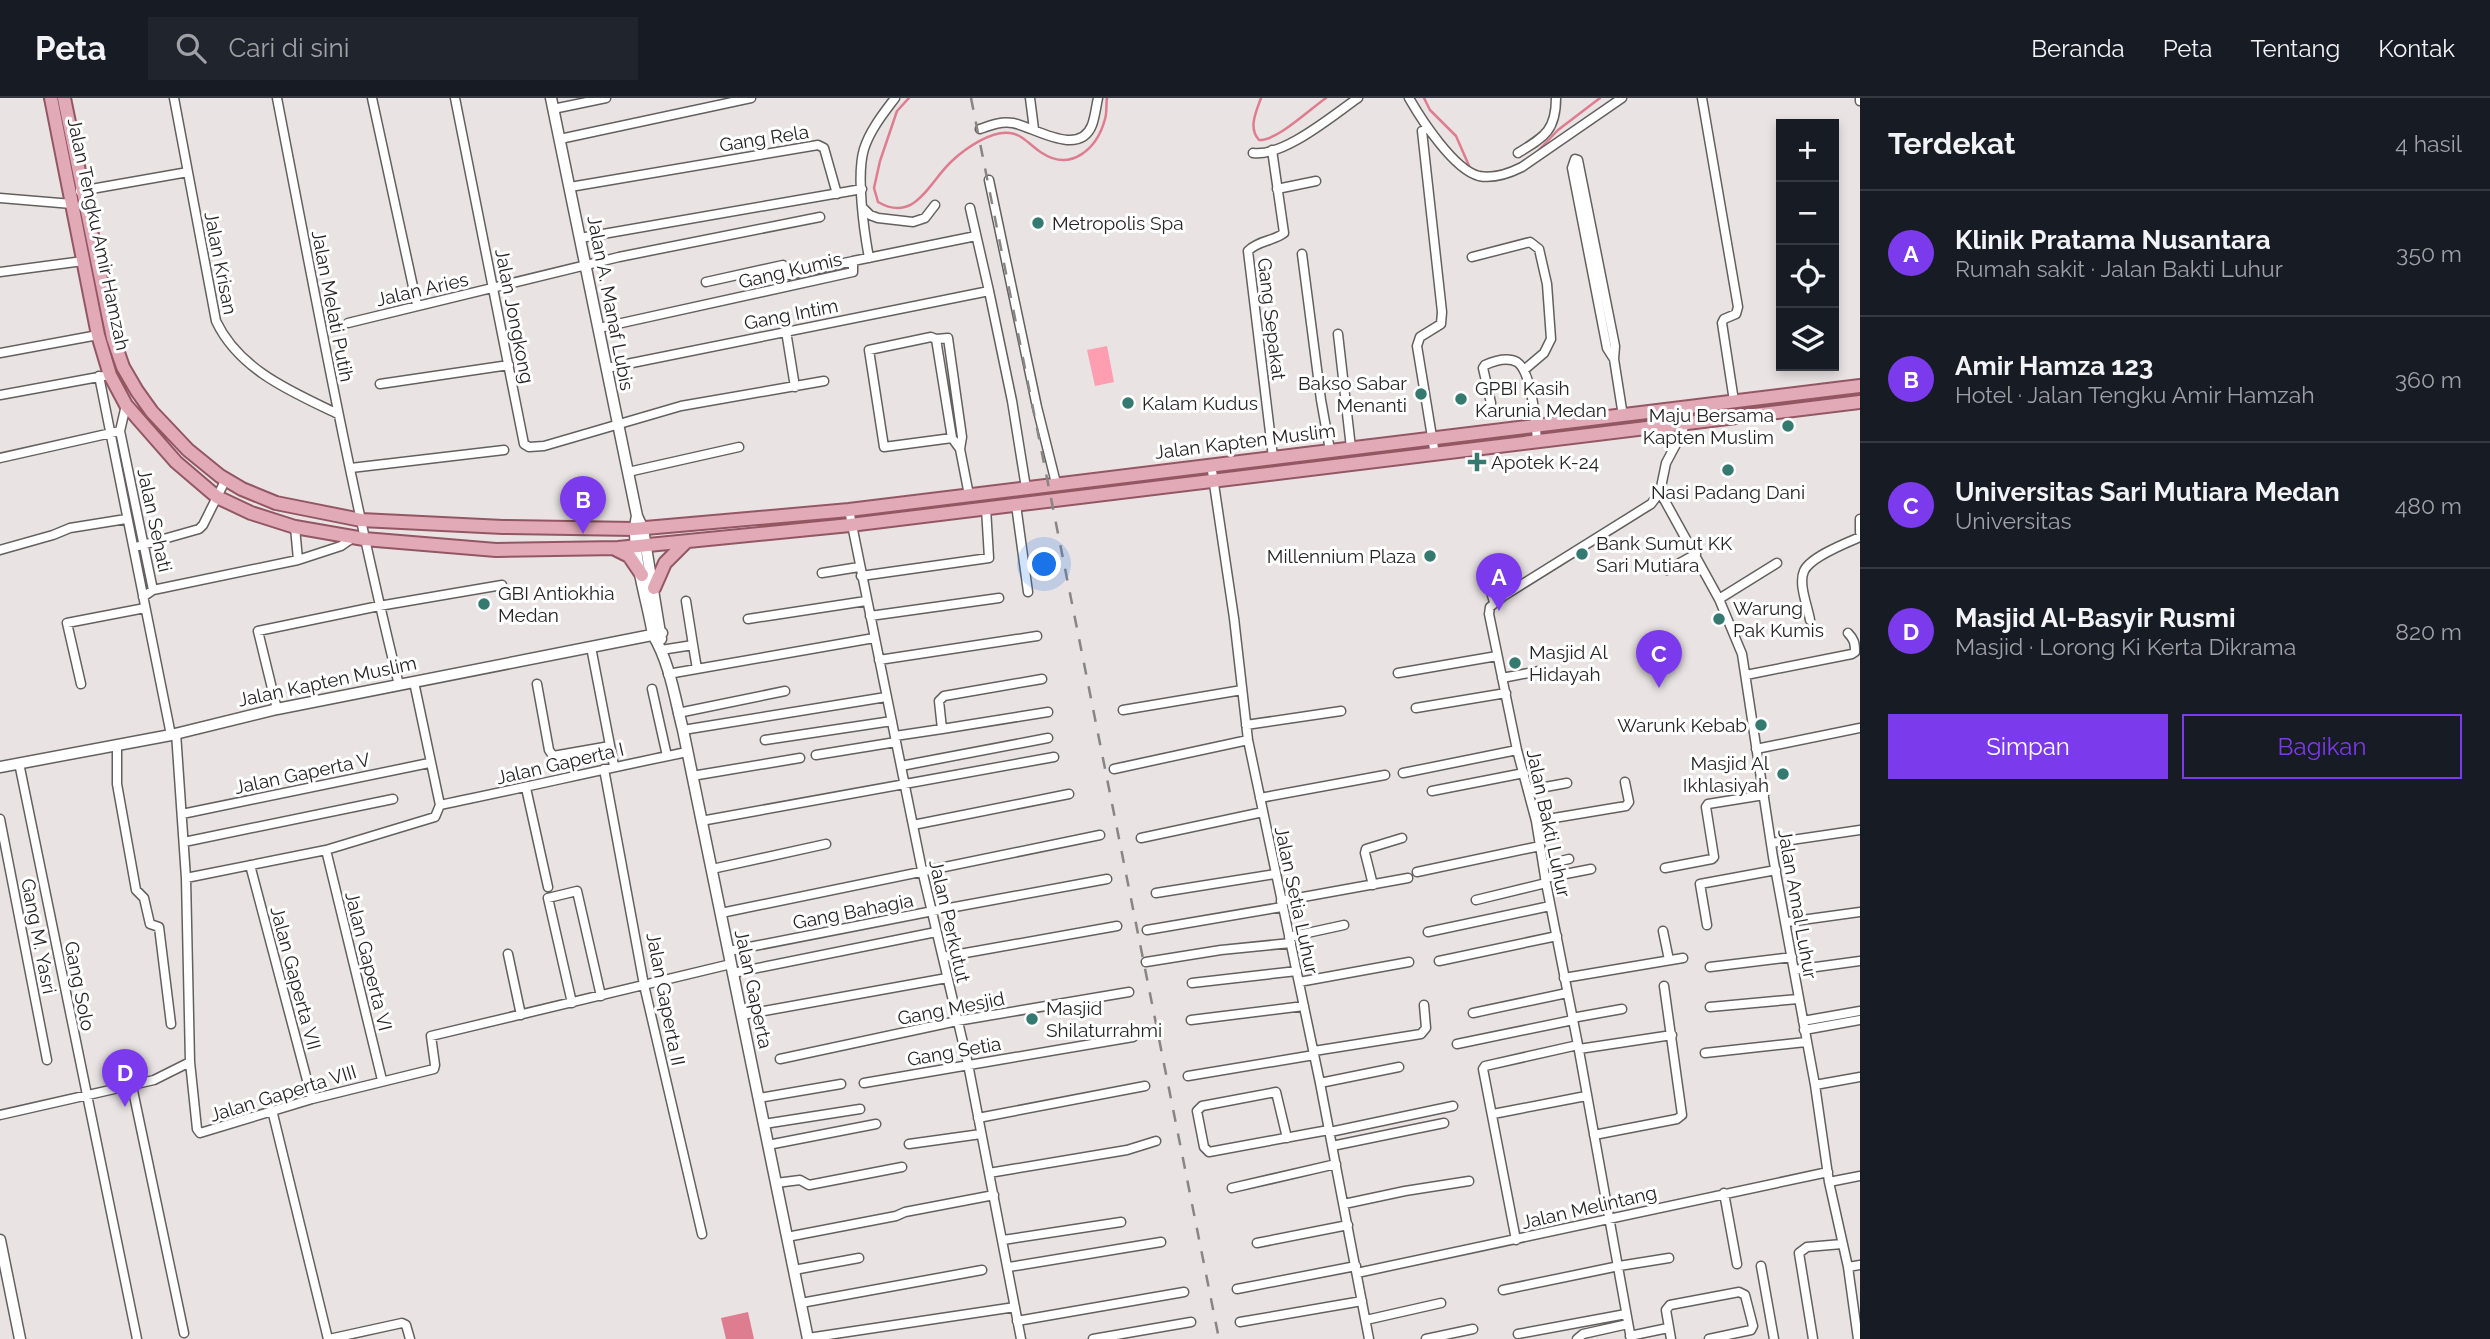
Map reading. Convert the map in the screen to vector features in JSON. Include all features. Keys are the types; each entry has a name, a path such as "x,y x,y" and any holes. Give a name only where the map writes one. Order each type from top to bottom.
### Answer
{"main road":[{"name":"Jalan Tengku Amir Hamzah","path":"51,98 113,338 124,367 152,412 188,450 226,479 276,503 361,520 503,527 638,524"},
{"name":"Jalan Tengku Amir Hamzah","path":"64,98 83,261 105,376 126,405 176,461 218,497 251,513 295,527 359,538 496,550 641,546"},
{"name":"Jalan Kapten Muslim","path":"638,524 849,510 1860,386"},
{"name":"Jalan Kapten Muslim","path":"641,546 850,525 1860,402"},
{"path":"654,588 665,563 685,542"},
{"path":"614,548 629,556 642,575"}],"street":[{"name":"Jalan Krisan","path":"174,98 219,329 229,345 245,360 285,388 338,414"},
{"name":"Jalan Melati Putih","path":"278,98 338,414 361,520 359,538 399,685"},
{"path":"372,98 417,305"},
{"name":"Jalan Jongkong","path":"455,98 522,441 529,447 544,446 618,424"},
{"path":"552,104 606,98"},
{"path":"560,139 751,98"},
{"path":"869,258 863,208 863,152 871,131 895,98"},
{"path":"1030,98 1034,128"},
{"path":"980,129 996,123 1010,122 1034,128 1057,140 1076,139 1086,134 1091,127 1098,98"},
{"path":"1253,153 1272,150 1296,141 1358,98"},
{"path":"1409,98 1430,132 1467,170 1479,176 1507,174 1522,167 1622,98"},
{"path":"1518,153 1554,123 1556,98"},
{"path":"1702,98 1738,307 1736,314 1724,319 1722,323 1734,401"},
{"name":"Jalan A. Manaf Lubis","path":"552,104 638,524"},
{"path":"1422,131 1442,312 1441,324 1420,337 1418,346 1435,455"},
{"name":"Gang Rela","path":"570,187 821,145 837,194"},
{"name":"Gang Sepakat","path":"1272,150 1284,233 1253,246 1248,251 1273,457"},
{"path":"1599,290 1592,225 1578,160 1574,159 1572,168 1583,227 1599,290 1615,346 1614,359 1623,415"},
{"path":"0,198 75,196 188,172"},
{"path":"989,180 1037,407 1056,483"},
{"path":"1277,189 1316,181"},
{"path":"580,238 862,189"},
{"path":"863,208 873,217 913,222 925,218 935,205"},
{"path":"970,208 985,292 1012,401 1026,488"},
{"name":"Jalan Aries","path":"348,323 585,266 820,217"},
{"path":"1583,227 1592,225"},
{"name":"Gang Kumis","path":"599,328 853,272 853,261 976,236"},
{"path":"1472,257 1530,242 1539,249 1547,284 1551,338 1544,354 1524,370"},
{"path":"1302,254 1330,450"},
{"path":"0,272 83,261"},
{"path":"706,282 783,265 789,275 853,261"},
{"name":"Gang Intim","path":"607,368 985,292"},
{"path":"786,331 795,387"},
{"path":"1338,334 1351,447"},
{"path":"0,353 98,335"},
{"path":"953,438 889,448 883,446 869,350 931,337 947,338 962,437 960,449 969,495"},
{"path":"936,339 953,438 960,449"},
{"path":"940,360 951,359"},
{"path":"1491,403 1483,368 1486,363 1508,359 1519,363 1524,370 1537,442"},
{"path":"380,384 509,365"},
{"path":"0,395 105,376 110,434 143,597"},
{"path":"943,380 954,378"},
{"path":"618,424 718,398 824,381"},
{"path":"0,458 120,431 126,405"},
{"path":"948,409 958,407"},
{"path":"1494,602 1651,504 1660,492 1666,463 1682,433 1690,407"},
{"name":"Jalan Sehati","path":"120,431 153,590 143,597 173,734"},
{"path":"628,472 739,447"},
{"path":"351,468 504,450"},
{"name":"Jalan Setia Luhur","path":"1212,464 1248,740 1314,1053 1369,1339"},
{"path":"133,547 199,530 226,479"},
{"path":"121,490 132,488"},
{"name":"Jalan Amal Luhur","path":"1660,492 1696,554 1737,639 1746,675 1771,843 1815,1085 1829,1182 1848,1267 1859,1335"},
{"path":"1016,505 1028,592"},
{"path":"822,573 860,572 989,558 986,508"},
{"name":"Jalan Perkutut","path":"849,510 922,870 968,1064 1021,1339"},
{"path":"0,550 70,528 127,519"},
{"path":"1810,620 1803,578 1805,568 1830,550 1860,535 1860,519"},
{"name":"Jalan Gaperta","path":"638,524 642,575 683,730 808,1338"},
{"path":"295,527 298,560"},
{"path":"153,590 298,560 359,538"},
{"name":"Jalan Gaperta","path":"641,546 654,588 657,634"},
{"path":"1667,570 1696,554"},
{"path":"1718,599 1777,563"},
{"name":"Jalan Bakti Luhur","path":"1488,582 1494,602 1489,614 1517,750 1536,821 1630,1338"},
{"path":"277,709 258,631 379,606 502,585"},
{"path":"870,616 999,598"},
{"path":"686,601 697,669"},
{"path":"748,619 866,601"},
{"path":"81,684 67,623 145,607"},
{"name":"Jalan Kapten Muslim","path":"0,767 657,634"},
{"path":"1746,675 1852,654 1855,652 1855,646 1848,634"},
{"path":"879,660 1037,636"},
{"path":"668,674 874,638"},
{"path":"661,648 693,645"},
{"path":"591,648 614,766"},
{"path":"1398,673 1497,656"},
{"path":"1502,678 1539,671"},
{"path":"942,729 939,701 944,696 1042,679"},
{"path":"186,878 326,849 431,820 438,813 440,805 414,682"},
{"path":"537,684 549,750 553,756 610,746"},
{"path":"652,689 667,756"},
{"path":"1123,710 1242,690"},
{"path":"678,713 785,691"},
{"path":"1416,708 1506,693"},
{"path":"683,730 886,697"},
{"path":"1246,725 1341,711"},
{"path":"816,755 942,729 1048,712"},
{"path":"765,740 892,721"},
{"path":"1756,750 1860,728"},
{"name":"Jalan Gaperta VIII","path":"173,734 186,878 190,1062 197,1129 200,1133 312,1099 427,1071 435,1065 431,1036 645,985 936,932"},
{"path":"901,766 1048,738"},
{"path":"1114,769 1248,740"},
{"path":"117,745 117,784 136,890 144,898 150,924 159,927 171,1024"},
{"path":"1403,773 1517,750"},
{"name":"Jalan Gaperta I","path":"440,805 687,752"},
{"path":"701,821 1054,757"},
{"path":"692,776 800,758"},
{"name":"Gang Solo","path":"19,763 137,1339"},
{"name":"Jalan Gaperta V","path":"182,814 429,763"},
{"name":"Jalan Gaperta II","path":"604,769 645,985 702,1234"},
{"path":"1432,791 1524,773"},
{"path":"1260,799 1385,775"},
{"path":"1536,821 1626,806 1629,802 1625,782"},
{"path":"1529,790 1567,783"},
{"path":"526,788 548,887"},
{"path":"913,825 1069,794"},
{"path":"1665,868 1714,857 1706,807 1708,804 1764,794"},
{"path":"184,842 393,799"},
{"path":"1141,838 1262,812"},
{"name":"Gang M. Yasri","path":"0,819 47,1059"},
{"path":"1771,843 1860,830"},
{"path":"721,913 1100,835"},
{"path":"1373,885 1366,849 1402,838"},
{"path":"712,869 826,844"},
{"path":"1417,872 1540,846"},
{"name":"Jalan Gaperta VI","path":"326,849 382,1080"},
{"path":"1543,865 1569,859"},
{"name":"Jalan Gaperta VII","path":"250,865 312,1099"},
{"path":"1476,900 1591,869"},
{"path":"1707,925 1700,884 1776,870"},
{"path":"1156,893 1275,874"},
{"path":"1147,930 1408,878"},
{"name":"Gang Bahagia","path":"729,951 1107,879"},
{"path":"572,1003 548,898 577,891 601,996"},
{"path":"1428,932 1550,906"},
{"path":"1787,922 1860,912"},
{"path":"1146,962 1290,940 1345,925"},
{"path":"943,957 1117,926"},
{"path":"1663,931 1669,960"},
{"path":"1439,961 1556,936"},
{"path":"508,954 521,1015"},
{"path":"1710,967 1792,957"},
{"path":"1564,978 1683,958"},
{"path":"1299,982 1409,961"},
{"path":"1794,970 1860,961"},
{"path":"1192,983 1297,971"},
{"path":"742,1015 947,978"},
{"path":"1594,1135 1677,1119 1682,1115 1664,986"},
{"name":"Gang Mesjid","path":"780,1059 957,1021 1129,992"},
{"path":"1473,1013 1567,993"},
{"path":"1710,1007 1798,999"},
{"path":"1188,1076 1421,1034 1426,1028 1424,1005"},
{"path":"1191,1020 1304,1006"},
{"path":"1457,1044 1622,1009"},
{"path":"1802,1021 1860,1011"},
{"path":"1804,1031 1860,1020"},
{"path":"1516,1240 1484,1067 1578,1047 1672,1035"},
{"name":"Gang Setia","path":"864,1083 1133,1037"},
{"path":"1705,1053 1806,1042"},
{"path":"0,1115 154,1080 190,1062"},
{"path":"1320,1083 1399,1067"},
{"path":"1815,1085 1860,1077"},
{"path":"758,1098 841,1084"},
{"path":"132,1086 184,1333"},
{"path":"978,1118 1145,1086"},
{"path":"1287,1138 1276,1092 1202,1106 1197,1111 1204,1147 1208,1152 1329,1131 1453,1106"},
{"path":"1493,1114 1586,1096"},
{"path":"764,1124 860,1109"},
{"path":"272,1110 328,1339 398,1323 405,1324 410,1339"},
{"path":"1332,1146 1444,1123"},
{"path":"768,1145 876,1124"},
{"path":"909,1144 981,1134"},
{"path":"989,1173 1127,1150 1156,1141"},
{"path":"1232,1188 1336,1164"},
{"path":"776,1183 800,1180 809,1185 902,1167"},
{"name":"Jalan Melintang","path":"1237,1289 1516,1240 1828,1172"},
{"path":"1829,1182 1860,1176"},
{"path":"1344,1204 1469,1181"},
{"path":"1724,1193 1737,1264"},
{"path":"787,1237 993,1195"},
{"path":"1003,1240 1122,1222"},
{"path":"1256,1242 1348,1225"},
{"path":"0,1242 20,1339"},
{"path":"1009,1267 1161,1242"},
{"path":"1813,1339 1799,1253 1807,1247 1842,1244"},
{"path":"794,1270 859,1258"},
{"path":"1503,1290 1669,1258"},
{"path":"1848,1267 1860,1265"},
{"path":"1761,1266 1774,1339"},
{"path":"801,1303 982,1270"},
{"path":"1017,1321 1184,1292"},
{"path":"1671,1339 1665,1310 1670,1305 1740,1292 1745,1295 1753,1325 1751,1330 1709,1339"},
{"path":"1240,1322 1362,1301"},
{"path":"1366,1320 1441,1303"},
{"path":"808,1338 1014,1307"},
{"path":"1518,1334 1626,1314"},
{"path":"1093,1339 1191,1322"},
{"path":"1577,1339 1583,1334 1628,1324"},
{"path":"1630,1338 1668,1328"},
{"path":"1426,1339 1473,1329"}],"shaded area":[{"path":"1107,346 1114,382 1095,386 1087,350"},
{"path":"748,1312 754,1339 726,1339 721,1318"}],"waterway":[{"path":"909,98 897,111 874,188 878,202 891,207 902,208 912,204 958,155 995,134 1014,134 1053,158 1073,159 1096,140 1106,117 1107,98"},
{"path":"1261,98 1253,125 1259,140 1284,130 1326,98"},
{"path":"1424,98 1430,110 1456,136 1470,168"},
{"path":"1537,152 1558,130 1600,98"},
{"path":"1486,173 1500,171"}],"railway":[{"path":"971,98 1219,1339"}],"place":[{"name":"Metropolis Spa","path":"1038,223"},
{"name":"Bakso Sabar Menanti","path":"1421,394"},
{"name":"GPBI Kasih Karunia Medan","path":"1461,399"},
{"name":"Kalam Kudus","path":"1128,403"},
{"name":"Maju Bersama Kapten Muslim","path":"1788,426"},
{"name":"Apotek K-24","path":"1477,462"},
{"name":"Nasi Padang Dani","path":"1728,470"},
{"name":"Amir Hamza 123","path":"583,534"},
{"name":"Bank Sumut KK Sari Mutiara","path":"1582,554"},
{"name":"Millennium Plaza","path":"1430,556"},
{"name":"GBI Antiokhia Medan","path":"484,604"},
{"name":"Klinik Pratama Nusantara","path":"1499,611"},
{"name":"Warung Pak Kumis","path":"1719,619"},
{"name":"Masjid Al Hidayah","path":"1515,663"},
{"name":"Universitas Sari Mutiara Medan","path":"1659,688"},
{"name":"Warunk Kebab","path":"1761,725"},
{"name":"Masjid Al Ikhlasiyah","path":"1783,774"},
{"name":"Masjid Shilaturrahmi","path":"1032,1019"},
{"name":"Masjid Al-Basyir Rusmi","path":"125,1107"}]}
